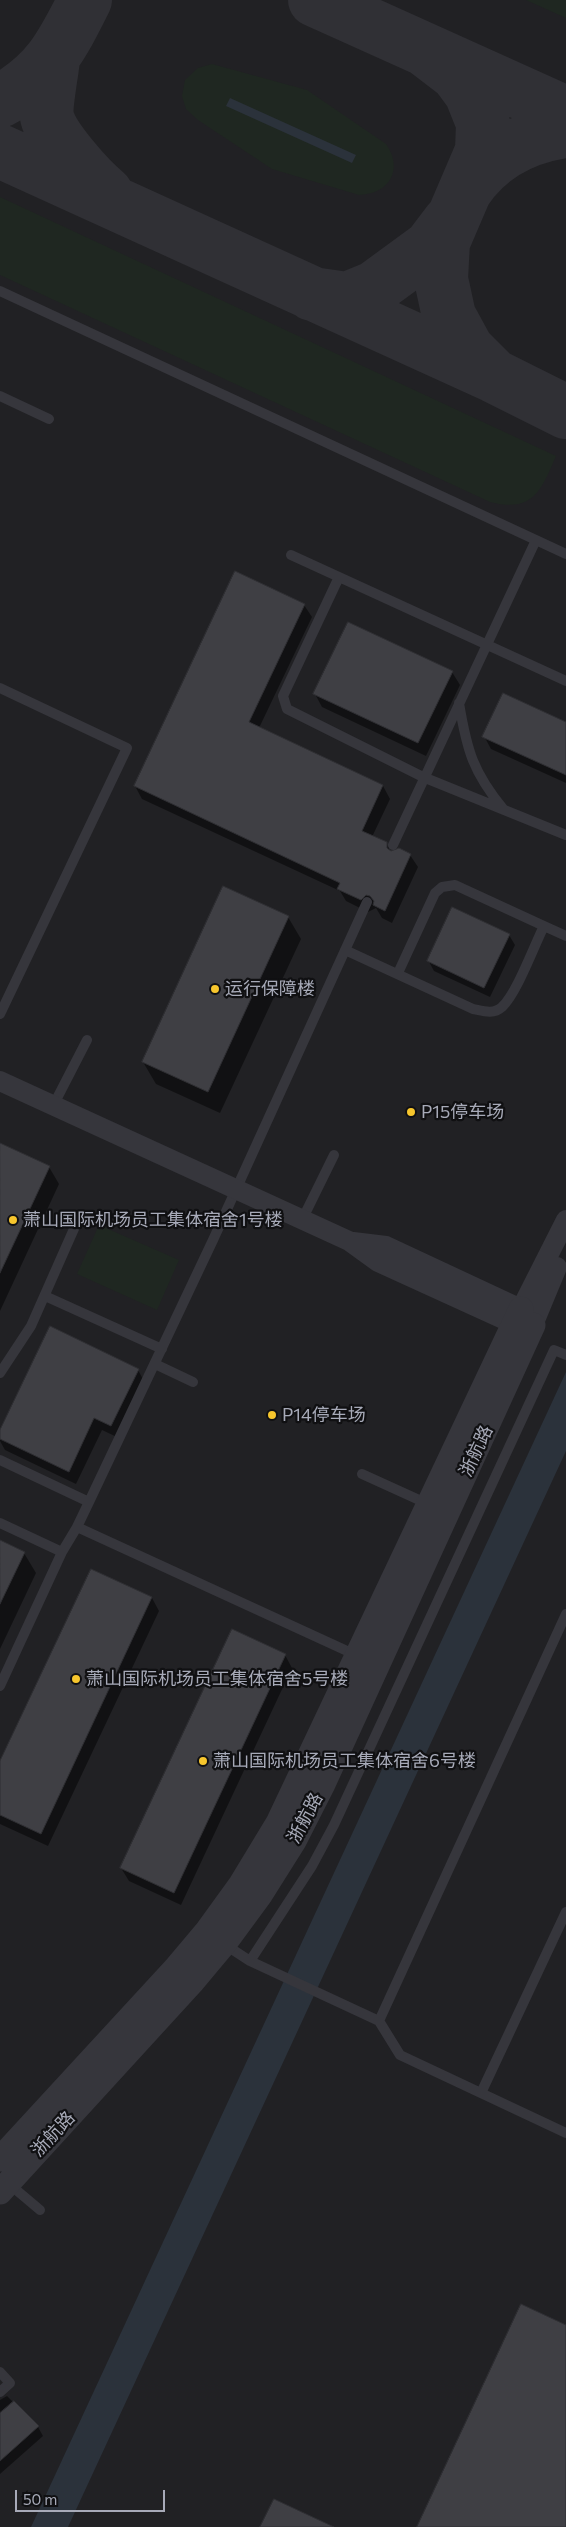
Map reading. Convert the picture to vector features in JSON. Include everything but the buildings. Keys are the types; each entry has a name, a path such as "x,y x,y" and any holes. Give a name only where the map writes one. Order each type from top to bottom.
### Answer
{"street":[{"path":"0,1081 236,1191 349,1241 386,1246 523,1319"},
{"path":"523,1319 566,1220"},
{"path":"523,1319 566,1246"},
{"name":"浙航路","path":"3,2184 194,1981 241,1884 278,1823 429,1504 523,1319"},
{"name":"浙航路","path":"0,2159 176,1969 215,1938 260,1895 294,1841 323,1784 523,1319"}],"lane":[{"path":"0,291 566,554"},
{"path":"0,396 49,419"},
{"path":"393,845 423,777 536,540"},
{"path":"291,555 566,682"},
{"path":"339,577 283,696 283,703 292,714 423,777 566,835"},
{"path":"0,688 126,748 0,1014"},
{"path":"459,703 465,737 473,764 484,786 504,811"},
{"path":"398,973 435,893 442,887 455,884 566,936"},
{"path":"0,1686 62,1552 77,1527 236,1191 367,902"},
{"path":"345,950 473,1008 489,1013 502,1008 512,992 544,926"},
{"path":"53,1106 87,1040"},
{"path":"302,1220 334,1155"},
{"path":"0,1373 31,1326 77,1222"},
{"path":"45,1296 162,1349"},
{"path":"250,1962 307,1874 334,1825 554,1350 566,1355"},
{"path":"155,1364 193,1382"},
{"path":"0,1460 88,1502"},
{"path":"362,1474 429,1504"},
{"path":"0,1523 62,1552"},
{"path":"77,1527 358,1656"},
{"path":"379,2021 566,1614"},
{"path":"481,2093 566,1912"},
{"path":"215,1938 250,1962 379,2021 400,2055 566,2133"},
{"path":"3,2184 40,2210"},
{"path":"0,2372 10,2383 0,2392"}],"shaded area":[{"path":"0,0 566,0 566,2527 0,2527"},
{"path":"526,0 566,0 566,18"},
{"path":"212,64 307,90 386,144 394,163 390,179 378,190 370,194 359,195 272,169 198,120 186,109 182,96 185,80 198,68"},
{"path":"230,98 356,155 352,163 226,106"},
{"path":"0,197 556,456 540,489 526,502 505,505 490,502 0,275"},
{"path":"99,1225 179,1260 157,1310 77,1274"},
{"path":"566,1372 566,1451 68,2527 31,2527"}],"taxiway":[{"path":"0,101 30,81 52,58 69,32 85,0"},
{"path":"315,0 566,113"},
{"path":"427,51 457,74 471,93 483,123 482,151 443,242 441,279 449,316 467,349 491,373"},
{"path":"53,59 47,112 50,126 72,158 106,193"},
{"path":"465,191 485,167 509,150 536,138 566,131"},
{"path":"0,151 494,376 566,412"},
{"path":"312,294 347,299 374,288 430,247 449,222"}],"place":[{"name":"运行保障楼","path":"215,989"},
{"name":"P15停车场","path":"411,1112"},
{"name":"萧山国际机场员工集体宿舍1号楼","path":"13,1220"},
{"name":"P14停车场","path":"272,1415"},
{"name":"萧山国际机场员工集体宿舍5号楼","path":"76,1679"},
{"name":"萧山国际机场员工集体宿舍6号楼","path":"203,1761"}]}
